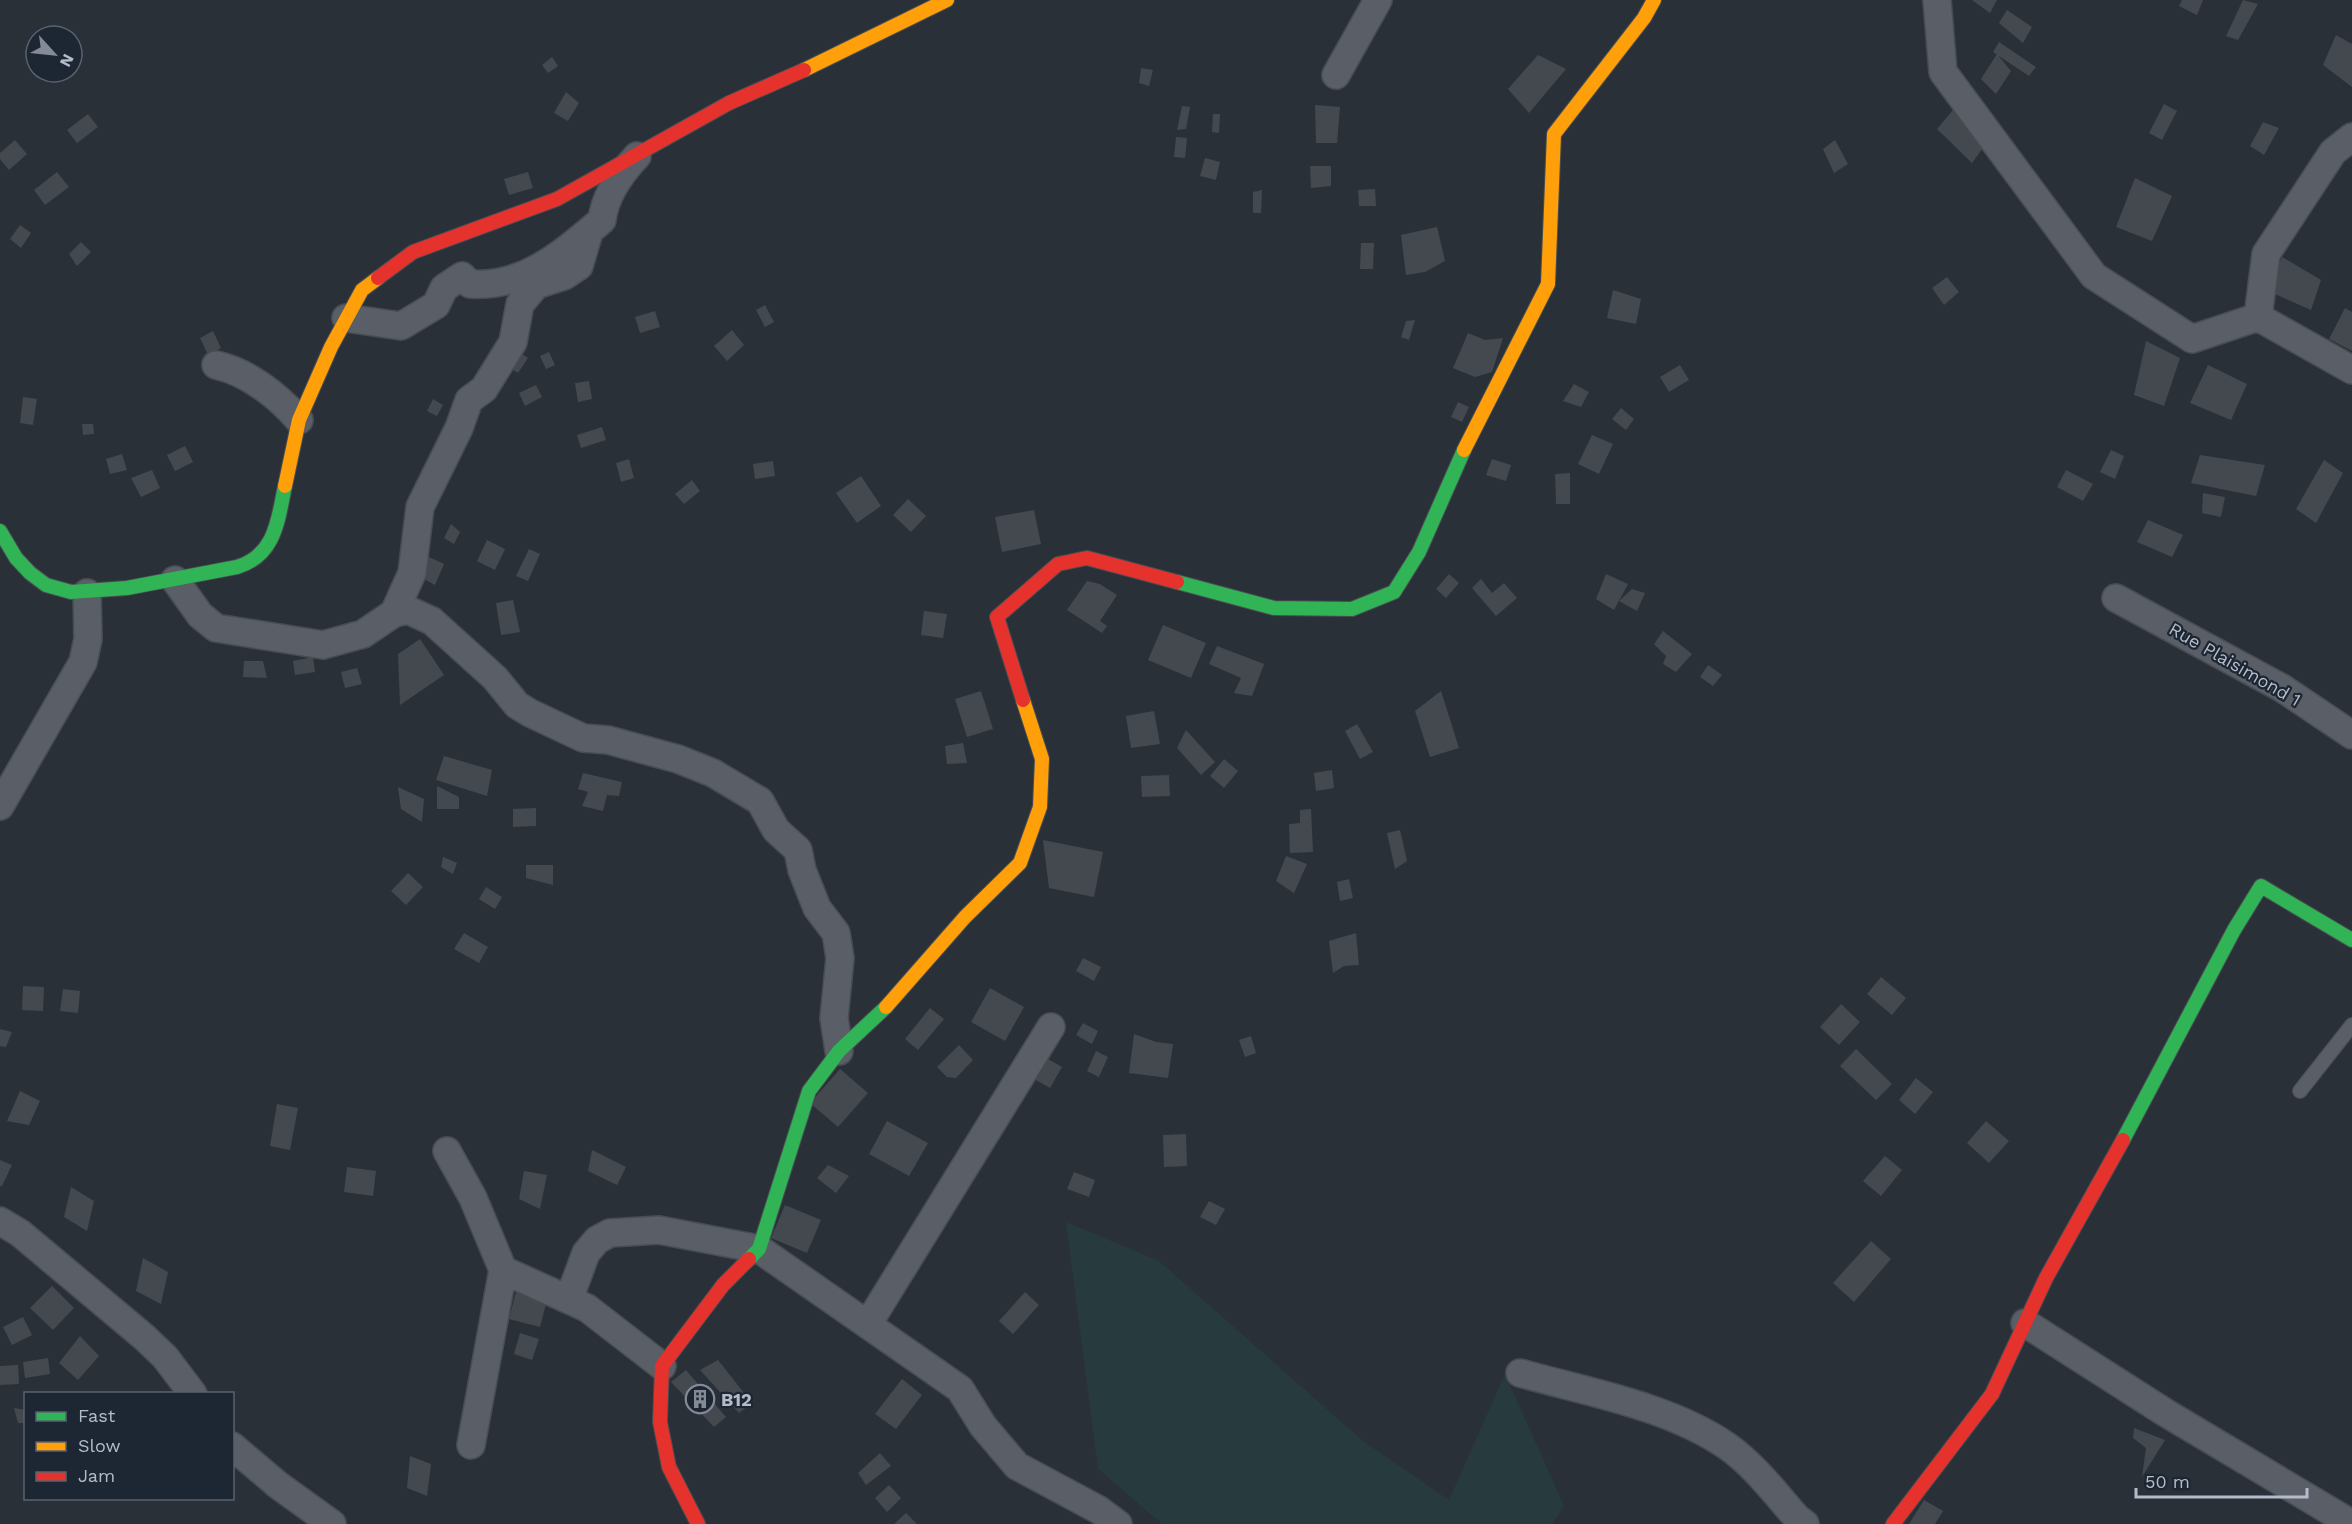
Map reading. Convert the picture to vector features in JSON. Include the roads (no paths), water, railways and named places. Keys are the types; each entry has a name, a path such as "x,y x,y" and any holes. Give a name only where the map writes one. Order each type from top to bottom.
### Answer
{"street":[{"path":"0,531 11,553 37,580 58,590 87,592 175,580 244,564 266,551 274,534 299,420 346,318 362,290 413,252 557,199 729,103 855,47 947,0"},
{"path":"1335,75 1366,26 1378,0"},
{"path":"698,1524 669,1467 660,1422 662,1366 723,1285 759,1249 809,1091 840,1051 875,1020 965,917 1020,863 1040,807 1042,759 997,617 1058,564 1087,558 1274,608 1352,609 1394,591 1419,552 1470,435 1548,285 1554,134 1644,18 1654,0"},
{"path":"1936,0 1943,72 2094,276 2192,339 2258,317 2352,370"},
{"path":"2258,317 2266,254 2333,152 2352,137"},
{"path":"346,318 401,327 436,305 444,288 462,276 470,284 488,285 516,280 571,248 602,220 604,207 622,172 642,151"},
{"path":"394,614 412,573 420,507 459,428 469,400 484,389 513,342 520,304 536,285 564,276 579,266 589,231"},
{"path":"216,365 244,375 282,402 299,420"},
{"path":"175,580 201,615 216,628 323,645 363,634 394,614 408,610 432,621 495,678 518,705 530,713 583,738 608,740 678,759 713,773 760,801 776,830 798,850 802,870 817,908 836,933 840,958 834,1018 840,1051"},
{"path":"0,806 83,662 88,639 87,592"},
{"name":"Rue Plaisimond 1","path":"2116,598 2282,688 2352,735"},
{"path":"1893,1524 1992,1394 2046,1278 2157,1079 2234,930 2261,886 2352,940"},
{"path":"868,1324 1051,1027"},
{"path":"447,1151 473,1198 502,1270 471,1445"},
{"path":"0,1221 20,1233 144,1337 171,1365 191,1392"},
{"path":"569,1299 586,1253 597,1240 610,1233 659,1230 759,1249 960,1389 983,1426 1017,1466 1099,1510 1118,1524"},
{"path":"502,1270 569,1299 604,1319 662,1366"},
{"path":"2025,1323 2166,1413 2352,1524"},
{"path":"1520,1373 1682,1422 1726,1445 1753,1467 1797,1518 1805,1524"},
{"path":"234,1448 278,1485 332,1524"}],"lane":[{"path":"2300,1091 2352,1025"}],"place":[{"name":"B12","path":"700,1399"}]}
